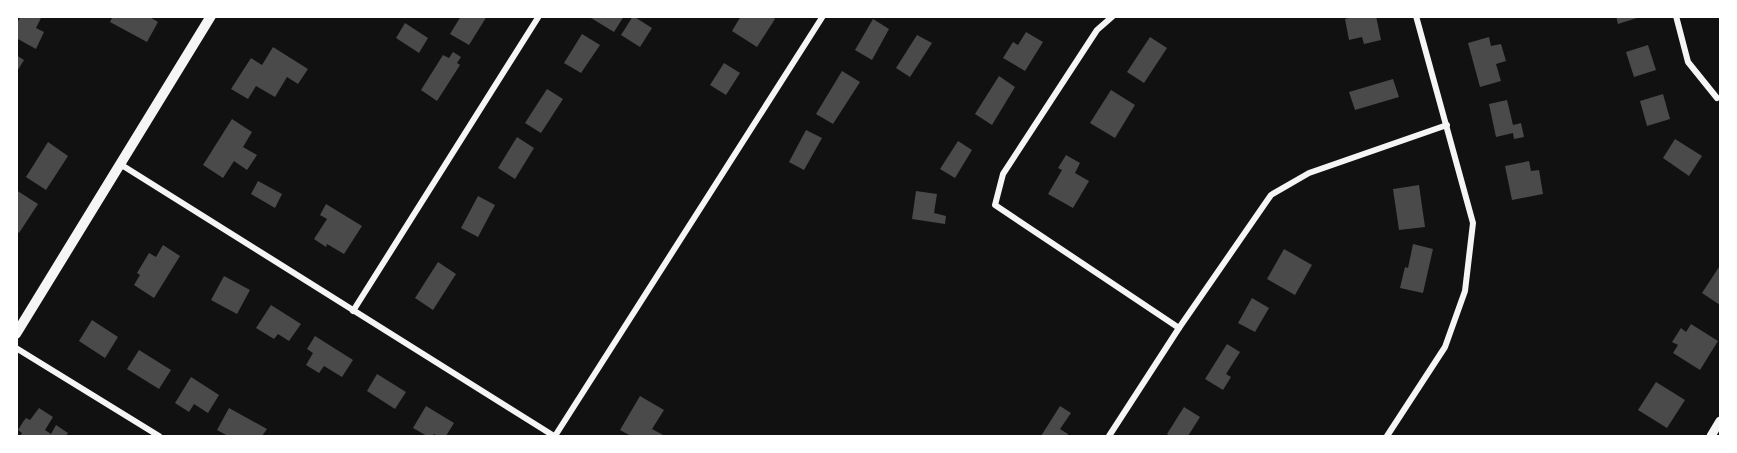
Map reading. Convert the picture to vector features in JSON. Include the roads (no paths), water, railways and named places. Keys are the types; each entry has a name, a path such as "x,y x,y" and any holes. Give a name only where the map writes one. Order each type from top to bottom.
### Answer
{"main road":[{"path":"16,334 211,16"}],"street":[{"path":"353,311 539,16"},
{"path":"120,164 555,436 823,16"},
{"path":"1113,16 1097,30 1003,174 995,205 1179,328"},
{"path":"1387,436 1445,347 1465,291 1473,224 1416,16"},
{"path":"1676,16 1688,62 1717,98"},
{"path":"1109,436 1179,328 1271,195 1309,173 1446,125"},
{"path":"16,348 159,436"},
{"path":"1711,436 1720,421"}]}
